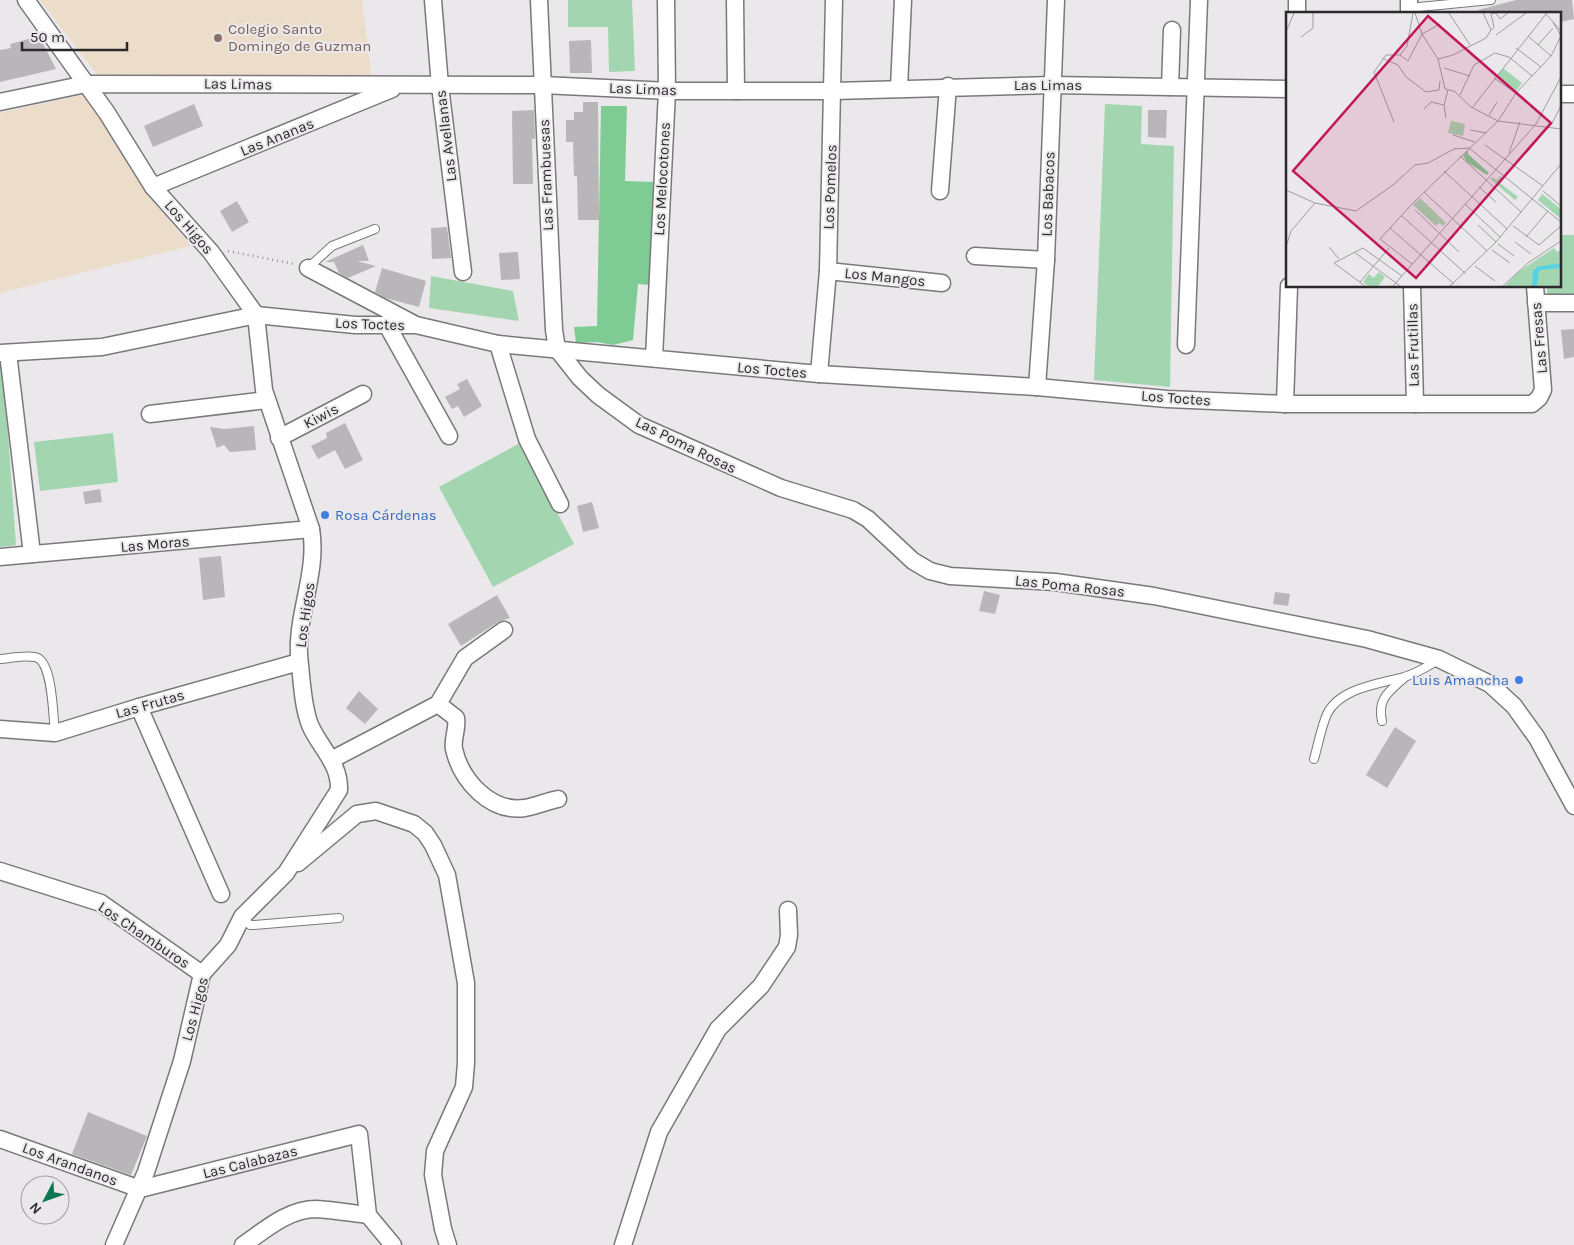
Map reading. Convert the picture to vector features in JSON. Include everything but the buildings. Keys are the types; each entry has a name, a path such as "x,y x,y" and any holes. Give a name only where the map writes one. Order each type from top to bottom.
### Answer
{"street":[{"name":"Los Higos","path":"26,0 86,84 154,187 211,252 256,315 267,400 310,529 313,545 312,562 301,626 299,662 310,723 332,760 339,780 338,790 286,873 242,917 228,945 202,974 182,1061 140,1189 114,1245"},
{"name":"Las Avellanas","path":"433,0 440,86 463,272"},
{"name":"Las Frambuesas","path":"540,0 551,310 557,349"},
{"name":"Los Melocotones","path":"654,358 667,90 666,0"},
{"path":"735,0 736,91"},
{"name":"Los Pomelos","path":"819,374 828,271 834,0"},
{"path":"899,88 903,0"},
{"name":"Los Babacos","path":"1036,387 1046,260 1056,0"},
{"path":"1186,345 1194,88 1199,0"},
{"path":"1170,87 1172,30"},
{"name":"Las Limas","path":"0,102 86,84 542,85 736,91 833,91 948,86 1052,85 1286,89"},
{"name":"Las Ananas","path":"154,187 400,86"},
{"path":"940,191 948,86"},
{"path":"974,256 1046,260"},
{"path":"308,268 416,325"},
{"name":"Los Mangos","path":"828,271 942,283"},
{"path":"1286,404 1289,288"},
{"name":"Las Frutillas","path":"1412,288 1415,404"},
{"name":"Las Fresas","path":"1535,288 1544,390"},
{"path":"1536,303 1574,303"},
{"name":"Los Toctes","path":"4,353 102,346 256,315 355,325 416,325 498,344 819,374 1036,387 1167,398 1286,404 1532,404 1540,398 1544,390"},
{"path":"387,325 450,436"},
{"path":"498,344 527,439 560,504"},
{"name":"Las Poma Rosas","path":"557,349 580,378 598,395 640,425 781,488 853,510 868,520 913,561 930,571 950,576 1056,582 1154,596 1367,639 1439,659 1490,684 1514,706 1537,738 1574,806"},
{"path":"4,353 32,554"},
{"name":"Kiwis","path":"279,438 363,394"},
{"path":"150,414 267,400"},
{"name":"Las Moras","path":"0,557 131,547 310,529"},
{"path":"332,760 438,704 465,658 504,630"},
{"name":"Las Frutas","path":"0,729 55,733 299,662"},
{"path":"438,704 456,718 454,748 461,769 472,787 486,798 506,807 524,808 558,798"},
{"path":"139,707 221,894"},
{"path":"286,873 357,814 376,811 414,824 425,833 448,874 466,983 466,1054 464,1087 436,1151 433,1175 442,1229 448,1245"},
{"name":"Los Chamburos","path":"0,871 101,903 202,974"},
{"path":"623,1245 659,1132 718,1029 760,986 787,947 789,935 788,910"},
{"name":"Las Calabazas","path":"140,1189 359,1134 368,1215"},
{"name":"Los Arandanos","path":"0,1139 140,1189"},
{"path":"243,1245 283,1218 298,1212 315,1209 368,1215 393,1245"}],"lane":[{"path":"1409,7 1491,0"},
{"path":"308,268 332,246 375,229"},
{"path":"0,659 36,657 43,662 48,672 55,733"},
{"path":"1382,721 1379,708 1380,702 1405,677 1439,659"},
{"path":"1314,759 1327,714 1337,702 1361,689 1387,680 1405,677"},
{"path":"242,917 250,925 339,918"}],"path":[{"path":"211,252 244,253 308,268"}],"shaded area":[{"name":"Colegio Santo Domingo de Guzman","path":"40,0 362,0 372,81 98,76"},
{"path":"90,93 151,199 191,246 0,293 0,113"}],"green space":[{"path":"568,0 632,0 635,71 609,72 608,27 568,27"},
{"path":"1105,104 1142,106 1141,144 1174,146 1170,387 1094,380"},
{"path":"601,106 627,106 625,181 654,182 651,285 638,284 633,340 613,345 597,342 576,343 574,327 597,326"},
{"path":"1562,235 1574,235 1574,294 1547,296 1547,288 1562,288"},
{"path":"431,276 513,291 519,321 429,308"},
{"path":"3,361 16,545 0,547 0,362"},
{"path":"113,433 118,482 40,491 34,442"},
{"path":"520,443 574,544 493,587 439,487"}],"place":[{"name":"Colegio Santo Domingo de Guzman","path":"218,38"},
{"name":"Rosa Cárdenas","path":"325,515"},
{"name":"Luis Amancha","path":"1519,680"}]}
